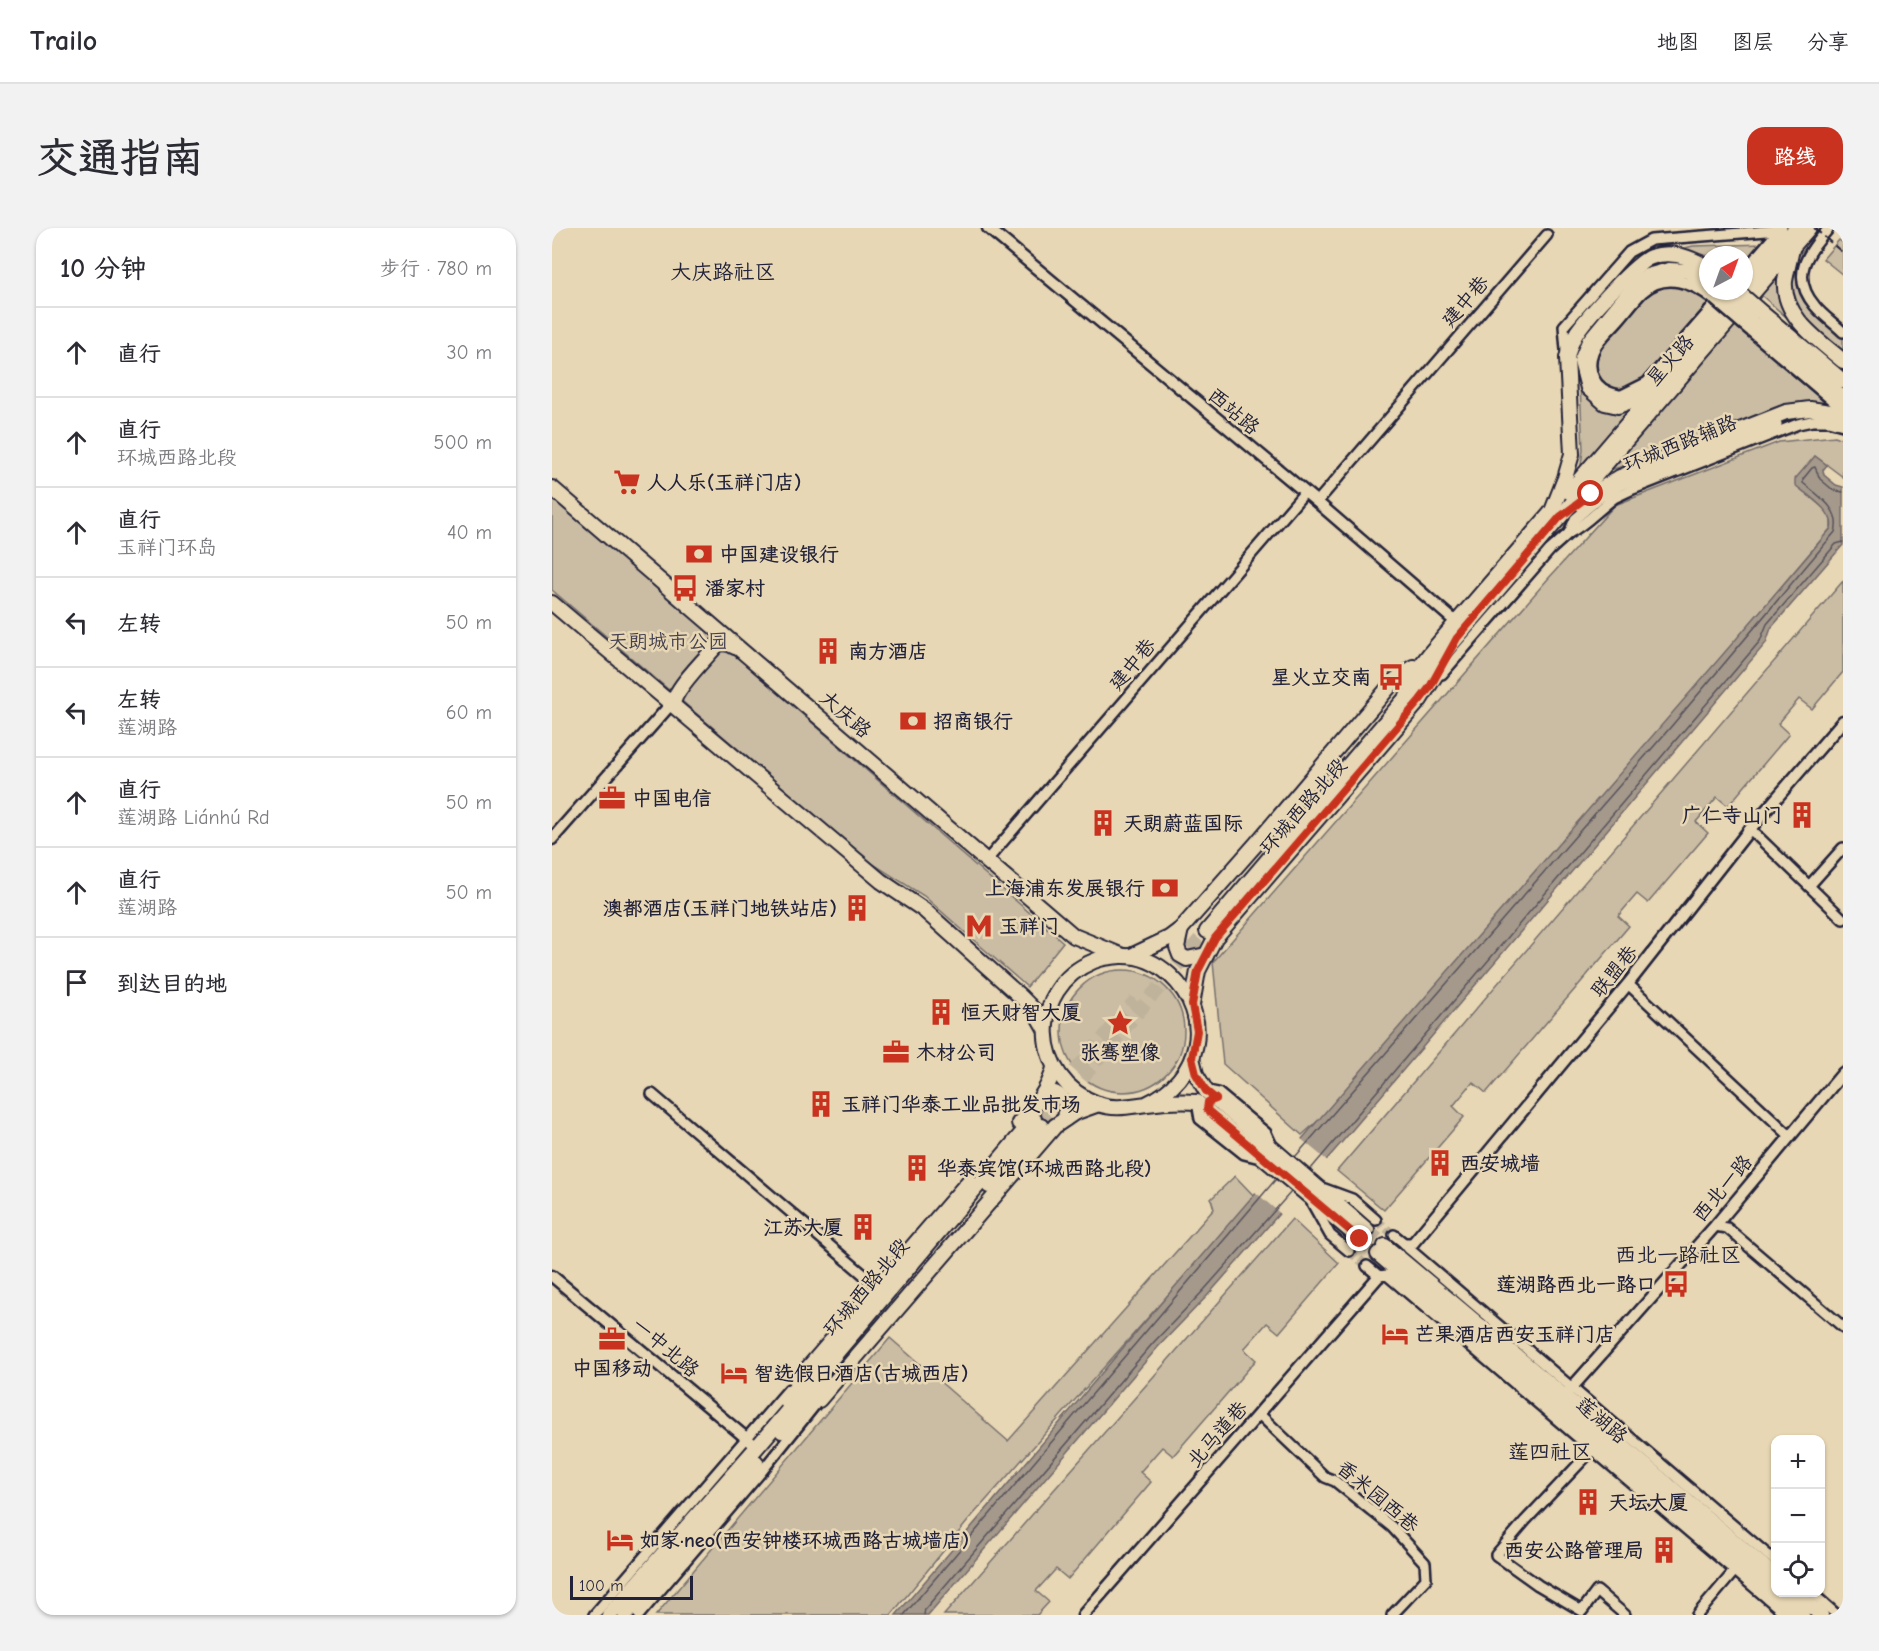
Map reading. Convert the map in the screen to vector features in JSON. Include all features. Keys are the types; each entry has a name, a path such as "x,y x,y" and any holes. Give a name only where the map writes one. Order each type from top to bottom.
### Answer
{"main road":[{"name":"星火路","path":"1753,276 1796,228"},
{"name":"星火路","path":"1556,514 1809,228"},
{"path":"1793,247 1785,283 1788,302 1796,319 1843,362"},
{"path":"1556,514 1572,454 1567,358 1570,345 1578,331 1633,268 1649,257 1664,254 1680,255 1699,263"},
{"path":"1653,393 1618,406 1605,403 1588,388 1581,361 1589,341 1636,284 1647,276 1669,270 1688,271 1699,278"},
{"path":"1723,300 1843,381"},
{"name":"星火路","path":"1556,514 1653,393 1732,300"},
{"path":"1745,300 1752,319 1843,398"},
{"path":"1556,514 1620,477 1786,412 1810,409 1843,414"},
{"name":"大庆路","path":"552,488 1074,936 1127,956"},
{"name":"环城西路北段","path":"1556,514 1539,541 1457,638 1204,928 1431,652 1556,514"},
{"path":"552,603 880,881 924,910 1021,997 1035,1011 1044,1027 1049,1056 1054,1068 1066,1084 1081,1096 1099,1104 1115,1107 1206,1100"},
{"path":"660,694 669,689 714,636 712,624"},
{"name":"环城西路北段","path":"1192,1005 1198,971 1215,938 1420,700 1430,687 1457,638"},
{"path":"672,704 678,690 717,645 729,644 743,651"},
{"name":"环城西路北段","path":"1127,956 1169,939 1181,929 1395,680 1431,652"},
{"path":"1181,929 1177,947 1180,955 1187,959 1206,955"},
{"path":"1044,1027 1055,995 1065,981 1079,969 1095,960 1102,957 1127,956 1150,961 1163,969 1180,985 1192,1005 1197,1031 1192,1058 1187,1070 1169,1091 1146,1104"},
{"path":"1192,1058 1206,1100 1313,1191 1368,1230"},
{"path":"781,1426 801,1376 1041,1097 1051,1082 1054,1068"},
{"path":"1041,1097 1055,1093 1061,1096 1066,1101 1065,1119"},
{"path":"781,1426 815,1405 1055,1126 1074,1113 1099,1104"},
{"name":"环城西路北段","path":"625,1615 1037,1123"},
{"name":"莲湖路","path":"1382,1250 1564,1397 1771,1573"},
{"name":"莲湖路","path":"1564,1397 1595,1446 1738,1567 1802,1615"},
{"name":"环城西路北段","path":"609,1615 752,1442 781,1426"},
{"path":"1799,1597 1821,1615"}],"street":[{"name":"西站路","path":"988,228 1317,502 1457,622"},
{"path":"1829,228 1808,252 1802,274 1806,295 1816,308 1843,332"},
{"path":"1753,262 1781,229"},
{"path":"1567,358 1564,326 1629,252 1652,240 1781,229"},
{"name":"建中巷","path":"1317,502 1547,235"},
{"path":"1808,252 1809,288 1817,300 1843,324"},
{"path":"1699,288 1691,283 1665,281 1644,291 1596,345 1589,369 1595,381 1606,392 1621,396 1647,383 1719,300"},
{"path":"1752,319 1843,409"},
{"path":"1569,533 1614,498 1778,431 1812,421 1828,421 1843,425"},
{"name":"环城西路辅路","path":"1430,687 1534,568 1569,533 1575,519 1598,499 1621,485 1777,424"},
{"name":"建中巷","path":"987,860 1305,492"},
{"path":"1534,568 1539,541"},
{"path":"552,840 672,704"},
{"name":"联盟巷","path":"1409,1243 1628,984 1750,829 1843,721"},
{"path":"1750,829 1843,919"},
{"path":"1809,886 1843,848"},
{"path":"1628,984 1790,1136"},
{"name":"西北一路","path":"1564,1397 1715,1226 1843,1073"},
{"path":"1206,1100 1218,1092 1266,1133 1270,1154"},
{"path":"652,1094 877,1286"},
{"path":"1313,1191 1316,1213 1330,1235 1349,1251"},
{"path":"1715,1226 1727,1228 1843,1327"},
{"path":"1395,1235 1409,1243 1408,1248 1564,1397 1771,1558"},
{"path":"1367,1266 1379,1276 1387,1275 1595,1446 1496,1555 1538,1585 1582,1611 1597,1591 1625,1615"},
{"name":"一中北路","path":"552,1276 752,1442"},
{"name":"北马道巷","path":"1083,1615 1379,1276"},
{"path":"594,1615 752,1442 801,1376"},
{"path":"639,1615 815,1405"},
{"name":"香米园西巷","path":"1258,1414 1325,1477 1335,1481 1392,1527 1425,1563 1426,1579 1392,1615"},
{"path":"1697,1615 1738,1567 1787,1615"},
{"path":"1816,1597 1837,1615"}],"green space":[{"path":"1839,240 1843,243 1843,275 1823,259"},
{"path":"1765,244 1753,255 1753,246 1699,246 1699,254 1681,249 1693,246"},
{"path":"1805,248 1797,282 1807,303 1843,336 1843,367 1761,295"},
{"path":"1672,284 1692,290 1699,295 1699,300 1709,303 1639,383 1620,388 1610,387 1600,382 1594,364 1600,347 1647,294 1659,286"},
{"path":"1735,325 1828,405 1811,403 1602,473"},
{"path":"1579,366 1599,405 1614,412 1633,408 1580,472 1583,450"},
{"path":"1835,436 1843,439 1843,477 1815,456 1796,485 1827,511 1831,518 1831,528 1664,725 1321,1118 1302,1135 1223,1064 1213,962 1615,505 1779,442"},
{"name":"天朗城市公园","path":"552,494 711,629 721,643 1063,942 1027,987 924,896 870,862 552,590"},
{"path":"1843,581 1843,672 1812,709 1799,699 1778,724 1789,734 1728,806 1717,797 1696,822 1708,833 1648,903 1637,894 1618,916 1629,926 1486,1093 1473,1082 1453,1106 1464,1117 1384,1210 1337,1171"},
{"path":"1123,970 1146,975 1166,988 1179,1008 1184,1031 1179,1054 1166,1074 1146,1087 1123,1092 1100,1087 1080,1074 1067,1054 1062,1031 1067,1008 1080,988 1100,975"},
{"path":"1235,1176 1255,1197 972,1516 891,1615 656,1615 890,1338 1008,1441 1214,1209 1211,1199"},
{"path":"1292,1219 1339,1263 1279,1333 1267,1323 1244,1349 1256,1360 1173,1456 1162,1447 1140,1472 1151,1482 1068,1579 1056,1569 1036,1591 1049,1602 1037,1615 944,1615"}],"water":[{"path":"1815,456 1827,465 1823,470 1824,475 1836,485 1843,487 1843,545 1771,628 1766,643 1342,1142 1208,1295 1158,1347 928,1615 896,1615 1274,1171 1831,528 1829,516 1825,510 1795,485 1795,479"}],"pier":[{"path":"1300,1138 1329,1162 1282,1215 1254,1191"}],"tunnel":[{"path":"1777,424 1810,414 1828,391"},
{"path":"1041,1126 1207,931"},
{"path":"1034,1119 1136,1000"},
{"path":"1376,1220 1394,1235"},
{"path":"1367,1230 1385,1246"},
{"path":"1360,1239 1378,1254"},
{"path":"1349,1251 1367,1266"}],"railway":[{"path":"1814,228 1843,253"}],"place":[{"name":"人人乐(玉祥门店)","path":"627,482"},
{"name":"中国建设银行","path":"699,554"},
{"name":"潘家村","path":"685,588"},
{"name":"南方酒店","path":"828,651"},
{"name":"星火立交南","path":"1391,677"},
{"name":"招商银行","path":"913,721"},
{"name":"中国电信","path":"612,798"},
{"name":"广仁寺山门","path":"1802,815"},
{"name":"天朗蔚蓝国际","path":"1103,823"},
{"name":"上海浦东发展银行","path":"1165,888"},
{"name":"澳都酒店(玉祥门地铁站店)","path":"857,908"},
{"name":"玉祥门","path":"979,926"},
{"name":"恒天财智大厦","path":"941,1012"},
{"name":"张骞塑像","path":"1120,1023"},
{"name":"木材公司","path":"896,1052"},
{"name":"玉祥门华泰工业品批发市场","path":"821,1104"},
{"name":"西安城墙","path":"1440,1163"},
{"name":"华泰宾馆(环城西路北段)","path":"917,1168"},
{"name":"江苏大厦","path":"863,1227"},
{"name":"莲湖路西北一路口","path":"1676,1284"},
{"name":"芒果酒店西安玉祥门店","path":"1395,1334"},
{"name":"中国移动","path":"612,1339"},
{"name":"智选假日酒店(古城西店)","path":"734,1373"},
{"name":"天坛大厦","path":"1588,1502"},
{"name":"如家·neo(西安钟楼环城西路古城墙店)","path":"620,1540"},
{"name":"西安公路管理局","path":"1664,1550"}],"district":[{"name":"大庆路社区","path":"723,272"},
{"name":"西北一路社区","path":"1678,1255"},
{"name":"莲四社区","path":"1550,1452"}],"route":[{"path":"1360,1239 1207,1110 1208,1102 1216,1099 1206,1091 1196,1074 1192,1058 1197,1031 1192,1005 1198,971 1215,938 1420,700 1430,687 1457,638 1560,517 1591,494"}]}
